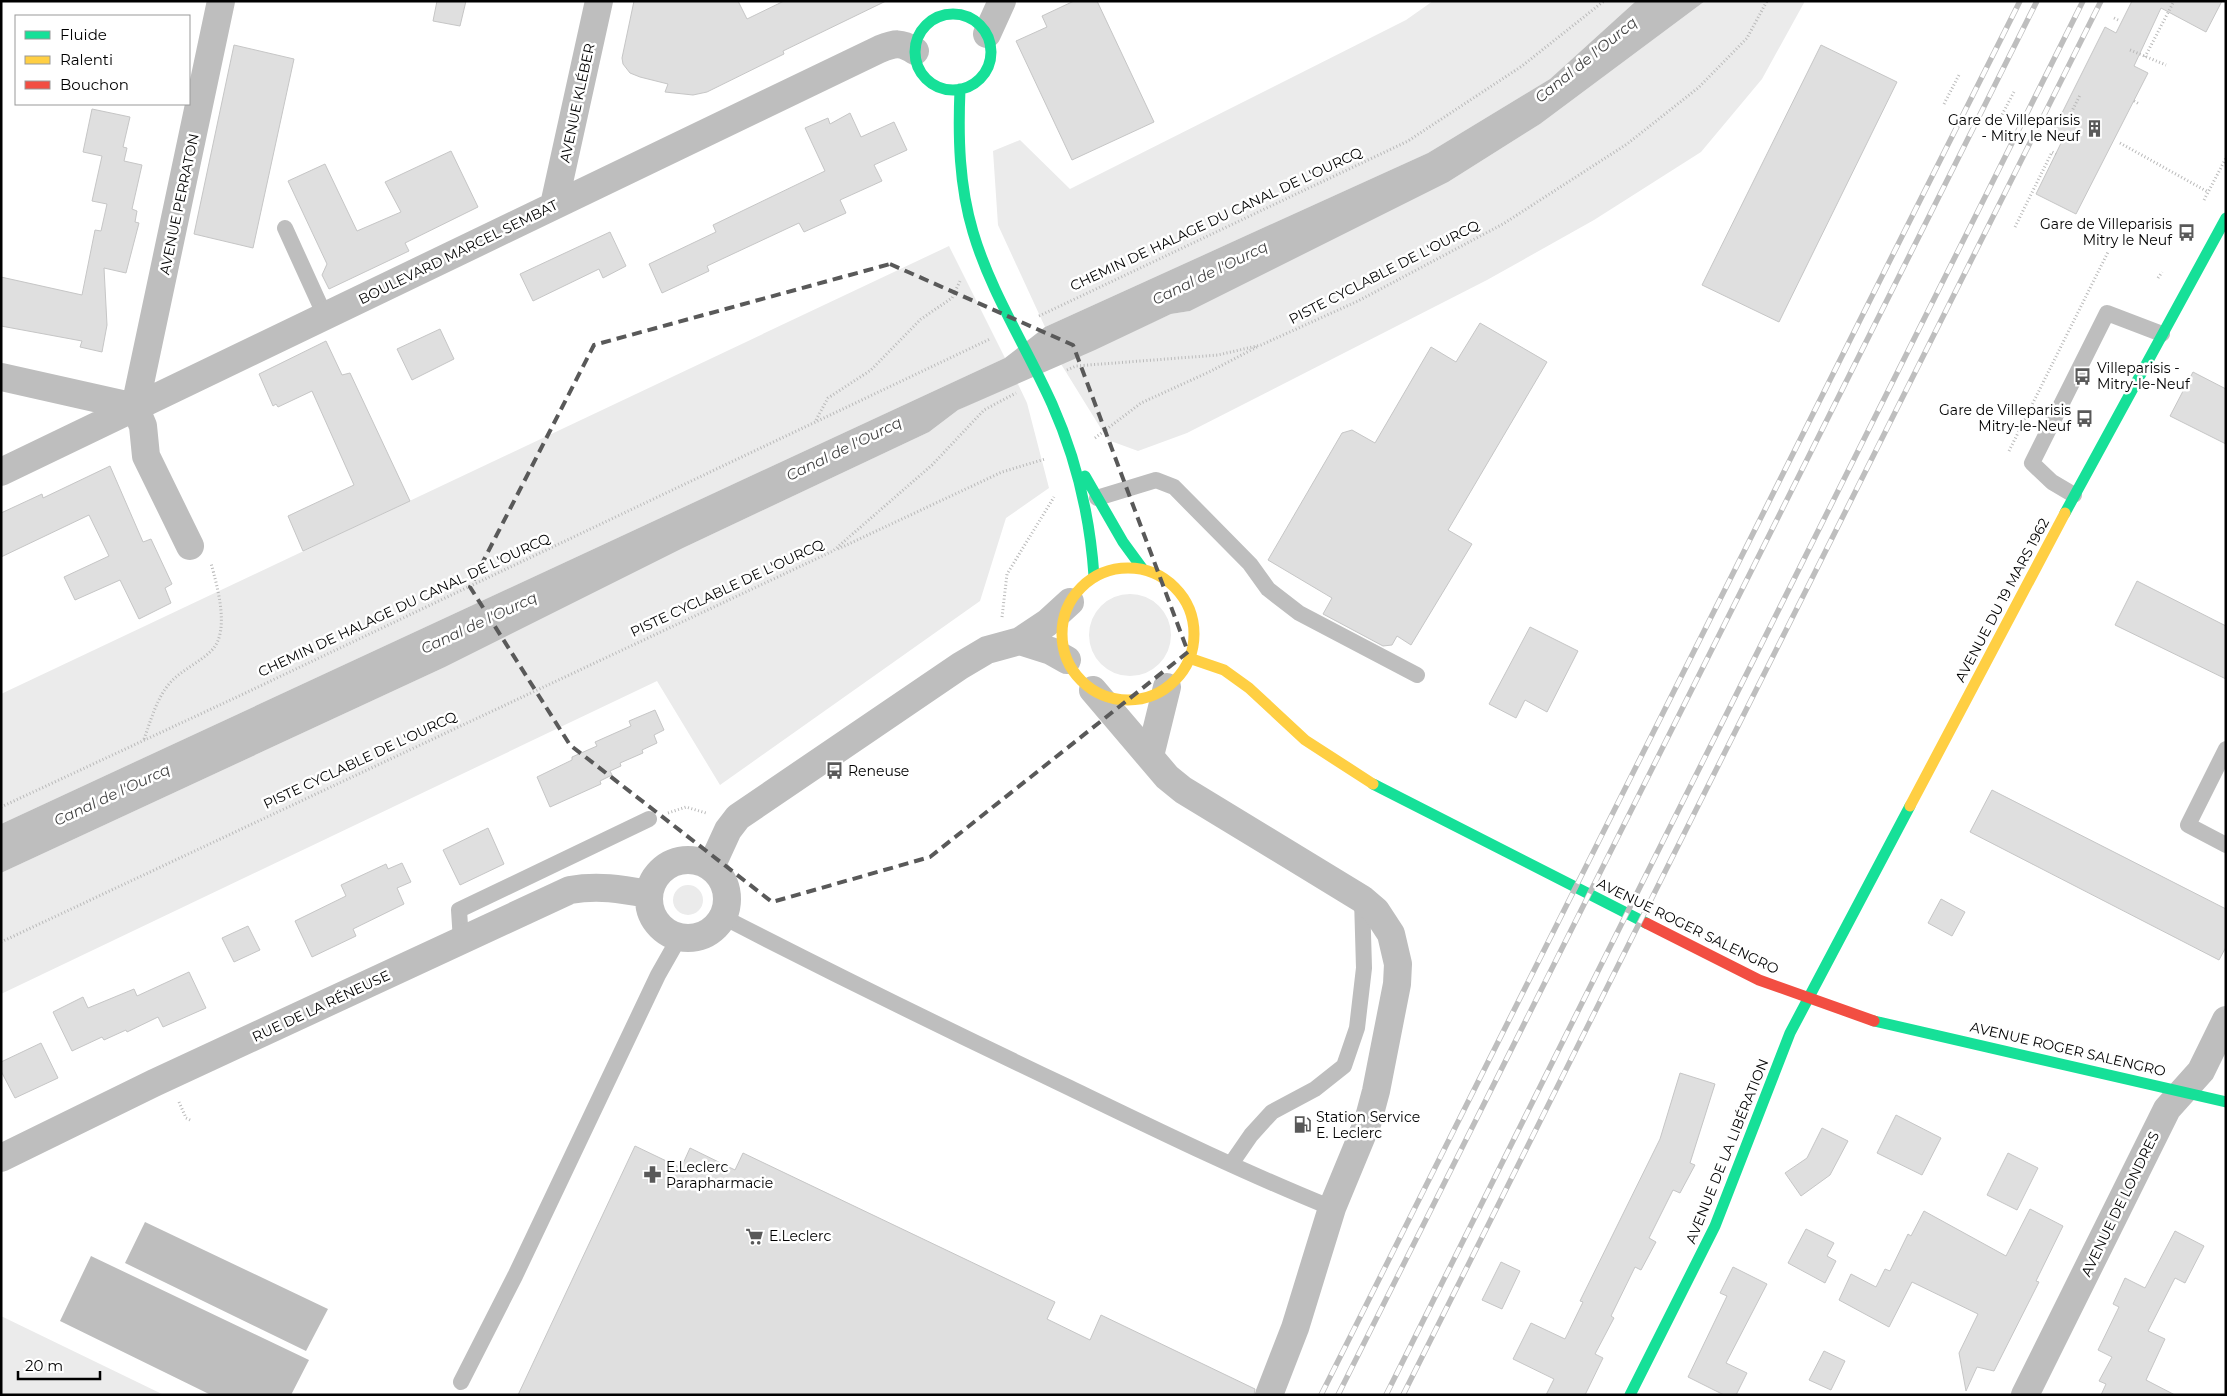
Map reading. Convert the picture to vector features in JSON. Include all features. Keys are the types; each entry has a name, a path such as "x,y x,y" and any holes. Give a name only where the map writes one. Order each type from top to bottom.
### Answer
{"street":[{"name":"AVENUE PERRATON","path":"136,407 221,1"},
{"name":"AVENUE KLÉBER","path":"554,205 599,1"},
{"path":"975,20 1002,1"},
{"path":"955,14 975,20 991,57 988,68 976,82 960,89 949,90 928,81 920,72 915,50 918,39 932,20 943,15 955,14"},
{"name":"BOULEVARD MARCEL SEMBAT","path":"1,472 880,49 894,43 904,44 915,50"},
{"path":"960,89 959,140 962,183 978,248 1054,407 1069,449 1093,546 1094,576"},
{"name":"AVENUE DU 19 MARS 1962","path":"1809,998 2074,495 2226,218"},
{"path":"1,377 136,407 143,426 146,456 190,546"},
{"path":"1069,449 1097,498 1142,568 1172,584 1185,600 1192,619 1194,639 1189,658 1180,674 1167,687 1151,696 1133,700 1113,698 1094,690"},
{"path":"711,867 728,830 738,817 960,666 987,650 1020,641 1047,623 1070,602 1081,586 1094,576 1115,569 1142,568"},
{"path":"1070,602 1063,620 1062,639 1067,660 1078,677 1094,690 1167,778 1183,790 1362,899 1376,911 1391,934 1398,964 1397,984 1376,1091 1368,1121 1332,1208 1295,1328 1269,1395"},
{"path":"1020,641 1051,651 1067,660"},
{"name":"AVENUE ROGER SALENGRO","path":"1189,658 1224,670 1248,688 1304,740 1361,778 1758,980 1870,1020 2226,1102"},
{"path":"1150,756 1167,687"},
{"path":"685,859 699,861 711,867 724,884 727,895 723,917 716,928 705,935 692,939 679,938 668,934 652,917 648,906 648,894 652,881 661,870 672,863 685,859"},
{"name":"RUE DE LA RÉNEUSE","path":"1,1158 154,1083 570,890 592,886 614,887 648,894"},
{"name":"AVENUE DE LA LIBÉRATION","path":"1630,1395 1715,1226 1790,1032 1809,998"},
{"name":"AVENUE DE LONDRES","path":"2025,1395 2167,1109 2201,1070 2226,1020"}],"lane":[{"path":"285,228 325,316"},
{"path":"2074,495 2052,482 2032,463 2106,313 2162,334"},
{"path":"1097,498 1156,480 1174,487 1250,564 1268,589 1299,613 1417,675"},
{"path":"2226,749 2188,825 2226,844"},
{"path":"461,941 459,910 649,819"},
{"path":"1231,1164 1251,1135 1272,1112 1315,1089 1344,1066 1357,1028 1364,968 1362,899"},
{"path":"723,917 858,986 1231,1164 1332,1208"},
{"path":"461,1382 506,1293 658,975 679,938"}],"path":[{"name":"CHEMIN DE HALAGE DU CANAL DE L'OURCQ","path":"1036,318 1408,141 1522,66 1604,1"},
{"name":"PISTE CYCLABLE DE L'OURCQ","path":"1059,373 1076,366 1218,355 1261,345 1358,300 1503,224 1627,144 1698,88 1747,38 1767,1"},
{"path":"2145,57 2174,1"},
{"path":"2114,18 2120,21"},
{"path":"2130,50 2166,65"},
{"path":"1944,104 1960,72"},
{"path":"1994,130 2015,90"},
{"path":"2065,125 2080,95"},
{"path":"2134,101 2139,104"},
{"path":"2059,137 2061,132"},
{"path":"2120,143 2208,192"},
{"path":"2015,227 2052,152 2056,154"},
{"path":"815,422 828,398 871,370 921,319 952,298 978,248"},
{"path":"2009,451 2108,252"},
{"name":"CHEMIN DE HALAGE DU CANAL DE L'OURCQ","path":"1,807 992,338"},
{"path":"1069,449 1097,438 1141,404 1261,345"},
{"name":"PISTE CYCLABLE DE L'OURCQ","path":"1,942 833,551 932,465 984,410 1018,392"},
{"path":"833,551 1002,472 1048,458"},
{"path":"994,622 1003,617 1007,574 1048,509 1057,489"},
{"path":"144,740 156,704 170,683 212,650 220,633 221,601 208,552 190,546"},
{"path":"649,819 686,808 708,814"}],"highlighted area":[{"path":"890,264 1073,345 1188,652 930,857 772,902 570,745 470,587 594,345"}],"shaded area":[{"path":"1433,1 1636,1 1550,79 1428,153 1045,327 998,225 993,151 1020,140 1070,189 1406,20"},
{"path":"1705,1 1805,1 1762,79 1701,152 1594,220 1487,280 1187,433 1138,451 1108,440 1061,364 1171,314 1190,311 1448,182 1540,124"},
{"path":"949,246 1005,358 1,824 1,694"},
{"path":"1017,382 1027,403 1049,488 1006,518 980,601 720,785 657,681 1,994 1,873 445,667 683,548 929,432 958,410"},
{"path":"1130,594 1146,597 1159,606 1168,619 1171,635 1168,651 1159,664 1146,673 1130,676 1114,673 1101,664 1092,651 1089,635 1092,619 1101,606 1114,597"},
{"path":"688,885 698,890 703,900 698,910 688,915 678,910 673,900 678,890"},
{"path":"1,1316 164,1395 1,1395"}],"water":[{"name":"Canal de l'Ourcq","path":"1636,1 1705,1 1540,124 1448,182 1190,311 1171,314 1095,350 958,410 929,432 683,548 445,667 1,873 1,824 1005,358 1045,327 1428,153 1550,79"},
{"path":"145,1222 328,1309 306,1351 125,1263"},
{"path":"91,1256 309,1360 291,1395 211,1395 60,1321"}],"building":[{"path":"437,1 466,1 460,26 433,21"},
{"path":"634,1 738,1 747,19 784,1 886,1 783,51 784,54 707,92 693,95 665,92 668,84 630,73 623,64 622,58"},
{"path":"1074,1 1097,1 1154,122 1072,160 1016,41 1047,27 1042,16"},
{"name":"Gare de Villeparisis - Mitry le Neuf","path":"2132,1 2222,1 2206,32 2161,8 2134,66 2148,73 2076,214 2036,194 2065,135 2054,129 2105,27 2116,33"},
{"path":"234,45 294,59 253,248 194,234"},
{"path":"1821,45 1897,82 1779,322 1702,285"},
{"path":"92,109 130,117 123,147 127,148 124,161 142,165 132,209 137,211 135,222 139,223 126,273 104,268 107,325 102,352 80,347 82,341 1,326 1,277 82,295 95,230 101,231 107,204 92,201 102,156 83,152"},
{"path":"850,113 861,137 894,122 907,150 874,165 882,181 840,200 846,213 804,232 799,223 707,266 709,271 662,293 649,264 716,232 713,225 825,171 805,128 828,118 830,124"},
{"path":"451,151 478,207 405,243 409,251 329,289 322,275 327,264 288,181 325,164 357,231 401,212 385,182"},
{"path":"610,232 626,266 603,278 599,269 533,301 520,274"},
{"path":"1480,323 1547,362 1448,530 1472,544 1411,645 1397,636 1392,645 1383,646 1323,614 1332,598 1268,560 1342,433 1352,430 1375,443 1431,347 1456,362"},
{"path":"440,329 454,359 412,380 397,349"},
{"path":"326,341 342,375 350,373 410,501 303,551 288,516 354,485 312,391 278,407 276,404 273,406 259,374"},
{"path":"2193,372 2226,389 2226,444 2170,416"},
{"path":"110,466 143,542 151,539 172,584 165,588 171,603 139,619 120,580 75,600 64,577 109,556 89,515 1,557 1,513 42,494 43,498"},
{"path":"2137,581 2226,626 2226,679 2115,625"},
{"path":"1530,627 1578,651 1547,712 1525,700 1516,718 1489,704"},
{"path":"655,710 664,730 654,735 657,743 642,750 643,753 620,763 621,766 610,771 612,775 600,781 601,784 550,807 537,777 572,760 572,757 597,746 595,742 631,726 629,721"},
{"path":"1992,790 2226,909 2226,947 2219,960 1970,832"},
{"path":"488,828 504,864 460,885 443,850"},
{"path":"402,863 411,882 397,888 404,904 353,929 356,936 312,957 295,921 346,896 341,885 386,864 388,869"},
{"path":"1941,899 1965,912 1952,936 1928,923"},
{"path":"248,926 260,950 234,962 222,938"},
{"path":"189,972 206,1008 163,1027 158,1017 127,1032 126,1030 104,1040 102,1037 72,1051 53,1012 83,997 88,1008 134,989 137,996"},
{"path":"41,1043 58,1078 15,1098 1,1071 1,1062"},
{"path":"1680,1073 1715,1084 1690,1163 1695,1165 1680,1193 1673,1190 1649,1238 1656,1242 1641,1270 1635,1267 1611,1316 1614,1318 1595,1354 1603,1358 1585,1395 1546,1395 1554,1379 1513,1359 1531,1323 1565,1339 1583,1302 1580,1301 1660,1139"},
{"path":"1896,1115 1941,1138 1922,1175 1877,1153"},
{"path":"1822,1128 1848,1141 1830,1175 1801,1196 1785,1173 1807,1158"},
{"name":"E.Leclerc","path":"635,1146 681,1168 690,1148 735,1170 743,1153 1055,1302 1047,1319 1090,1340 1101,1315 1255,1389 1254,1395 518,1395"},
{"path":"2008,1153 2038,1168 2017,1210 1987,1195"},
{"path":"2030,1209 2063,1226 2036,1281 2039,1282 1994,1371 1977,1367 1966,1391 1959,1353 1978,1314 1912,1282 1889,1327 1839,1300 1851,1274 1876,1287 1885,1269 1890,1271 1908,1234 1911,1236 1924,1211 2006,1256"},
{"path":"1806,1229 1834,1243 1827,1256 1836,1261 1825,1283 1788,1263"},
{"path":"2175,1231 2204,1246 2185,1283 2175,1278 2148,1331 2165,1339 2146,1380 2175,1395 2101,1395 2106,1384 2099,1381 2112,1357 2098,1350 2119,1307 2113,1304 2125,1278 2145,1288"},
{"path":"1501,1262 1520,1271 1502,1309 1482,1300"},
{"path":"1733,1267 1767,1284 1726,1363 1747,1373 1736,1395 1724,1395 1688,1377 1727,1296 1720,1293"},
{"path":"1824,1351 1845,1361 1831,1390 1809,1380"}],"railway":[{"path":"1321,1395 2020,1"},
{"path":"1338,1395 2037,1"},
{"path":"1386,1395 2083,1"},
{"path":"1403,1395 2101,1"}],"traffic: fast":[{"path":"953,14 967,17 980,25 988,38 991,52 988,66 980,79 967,87 953,90 939,87 926,79 918,66 915,52 918,38 926,25 939,17 953,14"},
{"path":"960,89 960,161 968,214 980,255 989,276 1061,424 1075,467 1085,510 1094,576"},
{"path":"2065,513 2226,218"},
{"path":"1085,476 1123,542 1142,568"},
{"path":"1373,784 1646,923"},
{"path":"1630,1395 1715,1226 1790,1033 1910,806"},
{"path":"1874,1021 2226,1102"}],"traffic: slow":[{"path":"1910,806 2065,513"},
{"path":"1128,568 1153,573 1165,579 1183,597 1189,609 1194,634 1189,659 1183,671 1165,689 1153,695 1128,700 1103,695 1091,689 1073,671 1067,659 1062,634 1067,609 1073,597 1091,579 1103,573 1128,568"},
{"path":"1189,658 1224,670 1249,688 1305,740 1373,784"}],"traffic: jam":[{"path":"1646,923 1759,980 1874,1021"}],"place":[{"name":"Gare de Villeparisis - Mitry le Neuf","path":"2094,128"},
{"name":"Gare de Villeparisis Mitry le Neuf","path":"2186,232"},
{"name":"Villeparisis - Mitry-le-Neuf","path":"2083,376"},
{"name":"Gare de Villeparisis Mitry-le-Neuf","path":"2085,418"},
{"name":"Reneuse","path":"834,771"},
{"name":"Station Service E. Leclerc","path":"1302,1125"},
{"name":"E.Leclerc Parapharmacie","path":"652,1175"},
{"name":"E.Leclerc","path":"755,1236"}]}
